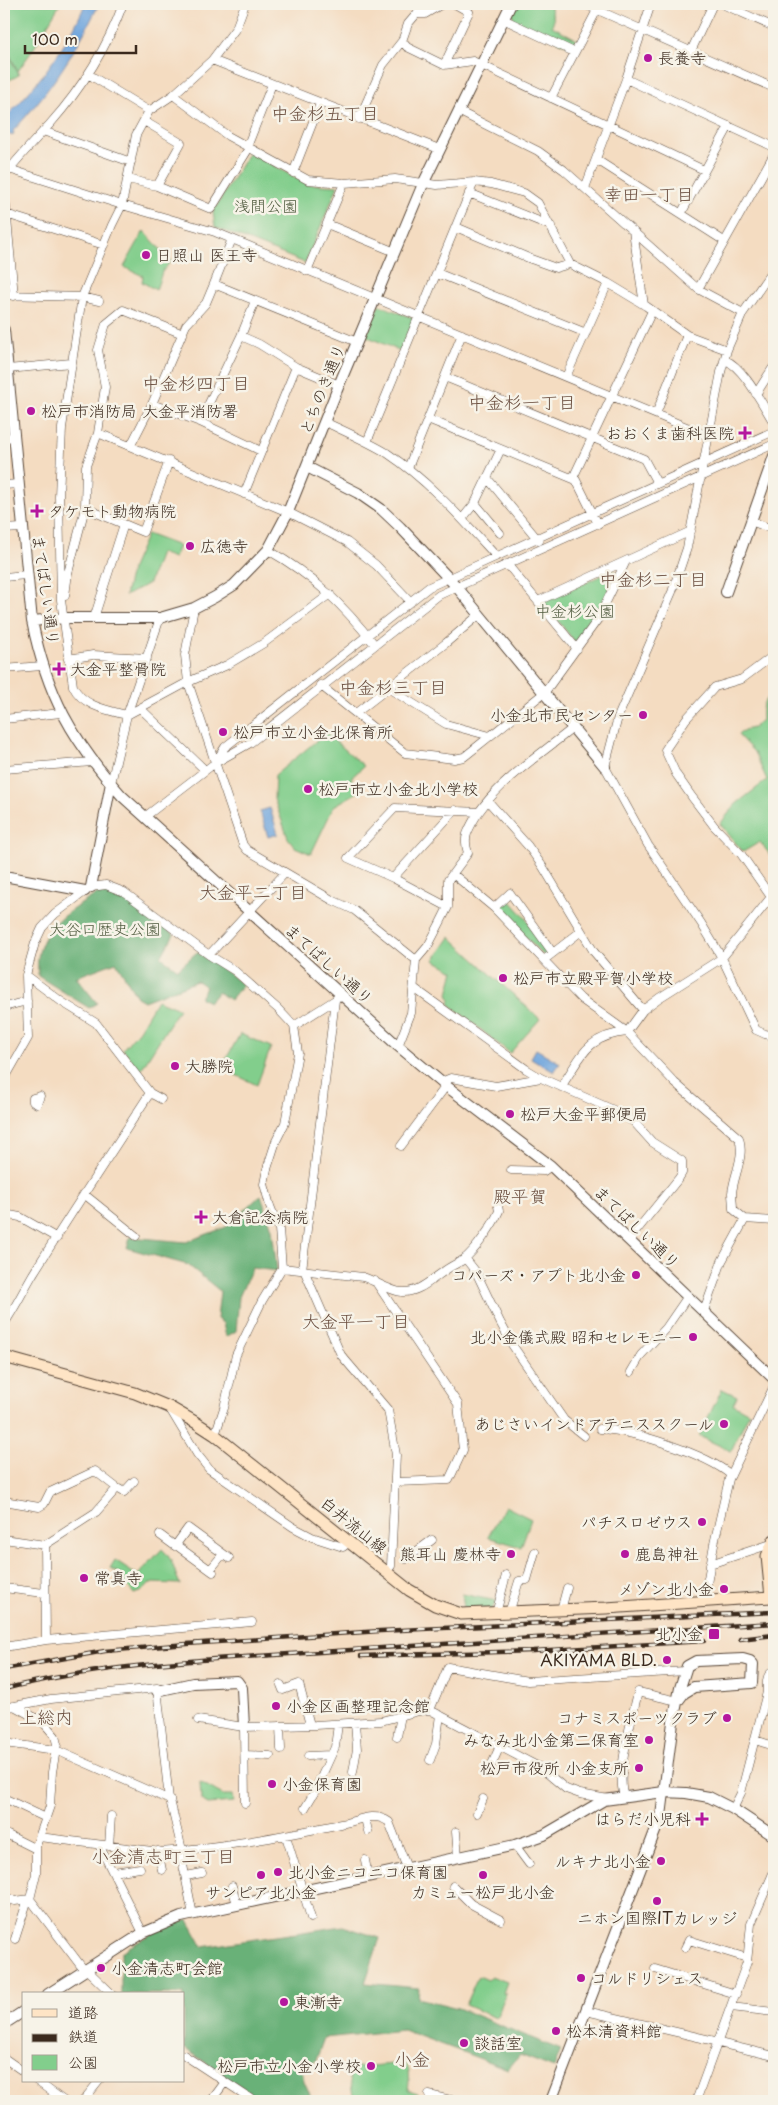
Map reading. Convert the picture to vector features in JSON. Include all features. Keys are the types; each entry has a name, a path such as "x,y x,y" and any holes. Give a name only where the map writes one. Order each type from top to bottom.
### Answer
{"main road":[{"name":"白井流山線","path":"4,1357 104,1384 169,1407 215,1435 422,1599 461,1614 496,1614 773,1596 766,1556 772,1542"}],"street":[{"path":"123,4 88,74 43,131 6,172 215,232 708,436"},
{"path":"245,4 236,28 212,60 173,95 149,111 136,135 122,205 82,297 62,428 59,496 62,615 73,686 76,693 84,700 98,707 127,715 188,682 227,666 264,643 330,594"},
{"path":"359,119 383,64 402,41 408,24 425,4"},
{"path":"418,14 425,14 442,4"},
{"path":"444,65 469,12 455,4"},
{"name":"とちのき通り","path":"32,621 62,615 94,618 160,618 194,608 234,585 268,550 288,512 423,184 511,4"},
{"path":"584,4 774,88"},
{"path":"585,188 644,31 651,4"},
{"path":"691,51 713,4"},
{"path":"722,4 774,27"},
{"path":"551,98 597,10"},
{"path":"504,19 574,52"},
{"path":"402,41 407,47 444,65 473,61 704,170"},
{"path":"212,60 320,104 439,149"},
{"path":"88,74 149,111"},
{"path":"626,80 774,147"},
{"path":"128,179 157,186 211,209 248,147 272,84"},
{"path":"173,95 228,136 308,180 344,183 395,179 437,185 474,182 502,186 530,197 538,203 570,264 608,283 644,305 687,336 727,350"},
{"path":"293,173 320,104"},
{"path":"458,111 538,151 585,188 698,289 743,313"},
{"path":"144,121 181,143 157,186"},
{"path":"682,212 729,126"},
{"path":"43,131 131,162"},
{"path":"698,289 774,154"},
{"path":"597,160 682,212 724,241"},
{"path":"367,442 474,182"},
{"path":"307,271 344,183"},
{"path":"4,186 14,296"},
{"path":"469,193 551,226"},
{"path":"6,214 104,245"},
{"path":"327,224 395,252"},
{"path":"456,227 556,268 570,264"},
{"path":"633,231 644,305"},
{"path":"131,445 152,404 186,325 206,303 232,239"},
{"path":"605,767 618,717 672,592 691,531 720,372 727,350 743,313 774,268"},
{"path":"437,272 586,333"},
{"path":"566,377 608,283"},
{"path":"214,284 357,342"},
{"path":"4,295 82,297 98,300"},
{"path":"200,422 241,336 255,300"},
{"path":"62,615 68,573 85,508 86,466 98,433 105,387 98,350 106,324 123,310 183,334"},
{"path":"573,478 652,311"},
{"name":"まてばしい通り","path":"4,330 8,369 9,438 19,484 26,575 32,621 42,666 62,713 92,762 111,783 337,997 443,1084 551,1166 774,1379"},
{"path":"408,468 462,334"},
{"path":"241,336 259,344 296,367 339,385"},
{"path":"656,414 687,336"},
{"path":"725,360 731,362 737,369 756,394 774,423"},
{"path":"8,369 71,363"},
{"path":"244,494 296,367"},
{"path":"756,394 772,370 774,370"},
{"path":"445,377 644,459 657,483"},
{"path":"152,404 200,422 261,451"},
{"path":"428,419 573,478 576,480 598,524"},
{"path":"325,422 367,442 408,468 462,519 496,556"},
{"path":"215,762 225,747 429,586 774,431"},
{"path":"98,433 131,445 288,512 347,542 376,565 411,602"},
{"path":"146,816 215,762 250,743 439,594 702,476 774,447"},
{"path":"462,519 475,504 501,449"},
{"path":"726,592 774,456"},
{"path":"85,508 143,532 169,461"},
{"path":"307,467 344,484 381,509 456,586 574,727 605,767 648,845 701,923 722,958 756,1030 774,1036"},
{"path":"488,479 537,538 543,548"},
{"path":"4,485 19,484"},
{"path":"475,504 500,533"},
{"path":"751,521 774,530"},
{"path":"94,618 124,524"},
{"path":"4,530 22,528"},
{"path":"538,601 691,531"},
{"path":"268,550 293,564 330,594 375,645"},
{"path":"314,678 322,687 405,753 454,759 464,757 545,692 598,619 626,562"},
{"path":"507,564 577,649"},
{"path":"4,577 26,575"},
{"path":"194,608 185,655 188,682 242,845 285,873 332,900 354,910 416,960"},
{"path":"356,713 480,614"},
{"path":"4,1080 28,1038 26,975 35,943 46,922 88,889 127,715 160,618"},
{"path":"68,659 93,655 147,658"},
{"path":"561,1087 585,1051 596,1040 604,1036 627,1032 643,1010 722,958 773,896 741,854 714,826 692,797 676,774 665,750 686,719 716,687 742,679 774,655"},
{"path":"4,669 42,666"},
{"path":"388,688 446,724 490,736"},
{"path":"140,708 205,770"},
{"path":"4,719 62,713"},
{"path":"398,1046 411,1013 416,960 428,946 448,907 448,880 468,853 467,834 480,812 497,790 574,727"},
{"path":"4,770 92,762"},
{"path":"488,801 528,846 543,867 580,932 594,952 643,1010"},
{"path":"448,907 393,878 348,858 395,808 480,812"},
{"path":"393,878 455,810"},
{"path":"209,955 285,873"},
{"path":"453,874 494,908 581,999 627,1032 675,1083 739,1138 742,1146 732,1193 733,1209 745,1219 774,1221"},
{"path":"4,876 88,889 106,885 124,892 209,955 235,971 278,1009 294,1026 298,1053 285,1123 276,1142 264,1184 278,1229 282,1268 259,1308 236,1355 224,1408 215,1435"},
{"path":"494,908 510,893 553,953"},
{"path":"544,960 580,932"},
{"path":"26,975 62,1002 96,1023 150,1093 161,1099"},
{"path":"414,988 541,1078 596,1101 634,1122 652,1142 682,1161 682,1173 679,1178 629,1240"},
{"path":"294,1026 337,997"},
{"path":"337,997 303,1270 340,1355 388,1410 394,1440 396,1482 391,1566 386,1572"},
{"path":"4,1007 27,1001"},
{"path":"401,1146 443,1084 451,1078 496,1086 541,1078"},
{"path":"4,1324 12,1314 32,1276 150,1093"},
{"path":"511,1170 544,1171 551,1166"},
{"path":"84,1194 136,1236"},
{"path":"282,1268 335,1273 375,1281 394,1290 405,1292 430,1283 465,1258 492,1225 499,1211 498,1206"},
{"path":"4,1214 20,1217 57,1238"},
{"path":"704,1311 722,1260 745,1219"},
{"path":"465,1258 476,1272 513,1346 564,1420 584,1436"},
{"path":"375,1281 458,1404 463,1450 449,1480 396,1482"},
{"path":"631,1372 641,1355 672,1321 688,1296"},
{"path":"704,1601 710,1564 731,1475 774,1386"},
{"path":"169,1407 208,1469 300,1530 333,1545 343,1547 349,1542"},
{"path":"600,1429 628,1432 688,1452 720,1466 731,1475"},
{"path":"4,1501 39,1507 44,1504 50,1492 94,1471 124,1492 134,1481"},
{"path":"4,1539 45,1545 96,1512 117,1488"},
{"path":"160,1535 212,1571 226,1556 188,1528 176,1545"},
{"path":"406,1559 432,1540"},
{"path":"710,1564 772,1542"},
{"path":"45,1545 44,1593 46,1640"},
{"path":"509,1612 519,1581 527,1580 535,1552"},
{"path":"496,1614 506,1575"},
{"path":"4,1588 44,1593"},
{"path":"561,1610 568,1588"},
{"path":"4,1647 46,1640 252,1622"},
{"path":"566,2101 552,2099 661,1816 666,1771 678,1701 687,1666 696,1661 746,1660 753,1664 754,1681 750,1684 694,1687 684,1693 678,1701"},
{"path":"430,1710 448,1667 528,1681 685,1671"},
{"path":"733,1809 742,1793 767,1692 767,1678 774,1671"},
{"path":"4,1708 75,1696 156,1688 157,1691 193,1683 237,1682 242,1688 245,1803"},
{"path":"281,1685 283,1690 299,1684 310,1725"},
{"path":"157,1691 169,1800 181,1850 193,1915"},
{"path":"625,1798 620,1786 638,1692 678,1701"},
{"path":"14,1706 38,1718 50,1729 55,1736 57,1744 52,1772 52,1798 36,1849 36,1874 15,1939"},
{"path":"198,1720 244,1727 338,1724 381,1721 430,1710 541,1768 566,1789 580,1794 608,1799 664,1792 709,1797 733,1809 774,1836"},
{"path":"397,1737 401,1715"},
{"path":"430,1760 436,1744 440,1715"},
{"path":"353,1772 357,1749 355,1723"},
{"path":"305,1808 335,1747 338,1724"},
{"path":"280,1726 281,1749"},
{"path":"755,1740 774,1746"},
{"path":"4,1743 56,1750 169,1800"},
{"path":"488,1772 500,1746"},
{"path":"244,1755 270,1756"},
{"path":"308,1756 331,1755"},
{"path":"4,1798 46,1818"},
{"path":"477,1813 483,1799"},
{"path":"53,1992 142,1933 181,1917 515,1845 544,1835 608,1799"},
{"path":"108,1846 111,1816"},
{"path":"39,1836 158,1851 181,1850 286,1836 374,1816 389,1822 407,1868"},
{"path":"365,1818 368,1831"},
{"path":"456,1832 458,1858"},
{"path":"8,1835 36,1849"},
{"path":"286,1836 311,1918"},
{"path":"99,1844 142,1933"},
{"path":"515,1845 529,1864"},
{"path":"158,1851 162,1870"},
{"path":"365,1860 368,1876"},
{"path":"113,1872 140,1868"},
{"path":"696,2101 736,1994 747,1958 751,1924 774,1871"},
{"path":"186,1876 202,1873"},
{"path":"232,1886 236,1905"},
{"path":"453,1886 471,1904 501,1920"},
{"path":"4,1909 6,1898 15,1901 29,1899"},
{"path":"29,1899 85,1970 110,1992"},
{"path":"685,1948 689,1940 747,1958"},
{"path":"655,1969 736,1994"},
{"path":"731,2007 774,2012"},
{"path":"586,2011 774,2056"},
{"path":"4,2024 22,2012"},
{"path":"185,2056 254,2101"},
{"path":"4,2058 22,2071"},
{"path":"38,2082 64,2101"},
{"path":"84,2101 98,2082"},
{"path":"212,2101 224,2082"},
{"path":"429,2095 455,2101"}],"green space":[{"path":"4,4 60,4 18,71 4,44"},
{"path":"517,4 552,4 551,9 554,20 552,26 576,39 573,45 569,46 514,20 512,13"},
{"path":"4,46 19,75 4,83"},
{"name":"浅間公園","path":"249,152 307,184 338,186 305,263 215,227 213,212"},
{"path":"144,231 171,261 162,272 156,290 142,282 143,276 124,267"},
{"path":"379,305 413,318 414,321 402,352 366,336"},
{"path":"147,534 179,546 174,558 160,553 149,583 125,596 131,570"},
{"name":"中金杉公園","path":"614,570 617,573 596,616 578,642 574,641 543,602"},
{"path":"774,691 774,854 771,856 760,842 743,852 720,824 736,804 767,780 754,752 738,735 744,730 753,728 762,720 764,704"},
{"path":"326,733 364,766 351,778 358,792 334,806 311,854 295,847 288,838 274,799 275,775"},
{"name":"大谷口歴史公園","path":"98,893 119,897 139,907 174,934 161,957 178,969 197,952 243,985 230,1000 218,992 209,1002 200,998 206,987 197,981 144,1001 137,997 116,962 76,977 97,1003 89,1008 38,976 39,952 48,932 62,917"},
{"path":"508,898 549,950 544,956 498,909"},
{"path":"450,937 540,1019 510,1053 449,1004 448,994 454,971 434,960"},
{"path":"157,1000 179,1009 140,1071 123,1049 139,1030"},
{"path":"240,1034 271,1047 257,1085 221,1068"},
{"path":"261,1195 272,1229 277,1271 252,1268 239,1297 236,1331 226,1337 223,1323 217,1319 220,1291 188,1265 127,1248 130,1237 186,1242 226,1227"},
{"name":"あじさいインドアテニススクール","path":"722,1389 737,1396 733,1404 749,1413 731,1451 699,1436"},
{"path":"505,1506 531,1519 521,1547 488,1537"},
{"path":"162,1549 171,1561 180,1584 150,1583 141,1592 134,1594 125,1583 123,1576 110,1568 115,1560 138,1575"},
{"path":"462,1594 497,1601 491,1610 464,1608"},
{"path":"200,1782 223,1795 233,1795 234,1802 208,1804 201,1800"},
{"path":"188,1920 203,1947 343,1926 380,1938 365,1983 419,1988 418,1998 458,2008 561,2050 554,2068 520,2055 508,2069 403,2030 324,2038 316,2060 302,2070 304,2081 313,2101 262,2101 185,2049 185,1992 121,1992 121,1952 158,1930"},
{"path":"478,1976 487,1980 491,1976 507,1982 503,1993 506,1994 496,2018 465,2005"},
{"path":"404,2063 409,2072 408,2090 418,2093 416,2101 354,2101 348,2068"}],"water":[{"path":"85,4 99,4 81,39 51,86 13,131 12,136 9,134 4,139 4,119 39,80 61,50"},
{"path":"270,808 278,834 268,837 260,811"},
{"path":"536,1049 560,1063 554,1072 531,1058"}],"railway":[{"path":"4,1669 105,1651 187,1644 380,1631 774,1612"},
{"path":"4,1689 78,1674 153,1664 774,1623"},
{"path":"740,1639 774,1635"},
{"path":"361,1656 533,1651 704,1641"}],"place":[{"name":"長養寺","path":"648,58"},
{"name":"日照山 医王寺","path":"146,255"},
{"name":"松戸市消防局 大金平消防署","path":"31,411"},
{"name":"おおくま歯科医院","path":"745,433"},
{"name":"タケモト動物病院","path":"37,511"},
{"name":"広徳寺","path":"190,546"},
{"name":"大金平整骨院","path":"59,669"},
{"name":"小金北市民センター","path":"643,715"},
{"name":"松戸市立小金北保育所","path":"223,732"},
{"name":"松戸市立小金北小学校","path":"308,789"},
{"name":"松戸市立殿平賀小学校","path":"503,978"},
{"name":"大勝院","path":"175,1066"},
{"name":"松戸大金平郵便局","path":"510,1114"},
{"name":"大倉記念病院","path":"201,1217"},
{"name":"コパーズ・アプト北小金","path":"636,1275"},
{"name":"北小金儀式殿 昭和セレモニー","path":"693,1337"},
{"name":"あじさいインドアテニススクール","path":"724,1424"},
{"name":"パチスロゼウス","path":"702,1522"},
{"name":"熊耳山 慶林寺","path":"511,1554"},
{"name":"鹿島神社","path":"625,1554"},
{"name":"常真寺","path":"84,1578"},
{"name":"メゾン北小金","path":"724,1589"},
{"name":"北小金","path":"714,1634"},
{"name":"AKIYAMA BLD.","path":"667,1660"},
{"name":"小金区画整理記念館","path":"276,1706"},
{"name":"コナミスポーツクラブ","path":"727,1718"},
{"name":"みなみ北小金第二保育室","path":"649,1740"},
{"name":"松戸市役所 小金支所","path":"639,1768"},
{"name":"小金保育園","path":"272,1784"},
{"name":"はらだ小児科","path":"702,1819"},
{"name":"ルキナ北小金","path":"661,1861"},
{"name":"北小金ニコニコ保育園","path":"278,1872"},
{"name":"サンピア北小金","path":"261,1875"},
{"name":"カミュー松戸北小金","path":"483,1875"},
{"name":"ニホン国際ITカレッジ","path":"657,1901"},
{"name":"小金清志町会館","path":"101,1968"},
{"name":"コルドリシェス","path":"581,1978"},
{"name":"東漸寺","path":"284,2002"},
{"name":"松本清資料館","path":"556,2031"},
{"name":"談話室","path":"464,2043"},
{"name":"松戸市立小金小学校","path":"371,2066"}],"district":[{"name":"中金杉五丁目","path":"325,114"},
{"name":"幸田一丁目","path":"649,195"},
{"name":"中金杉四丁目","path":"196,384"},
{"name":"中金杉一丁目","path":"522,403"},
{"name":"中金杉二丁目","path":"653,580"},
{"name":"中金杉三丁目","path":"393,688"},
{"name":"大金平二丁目","path":"253,893"},
{"name":"殿平賀","path":"520,1197"},
{"name":"大金平一丁目","path":"356,1322"},
{"name":"上総内","path":"46,1718"},
{"name":"小金清志町三丁目","path":"163,1857"},
{"name":"小金","path":"412,2060"}]}
